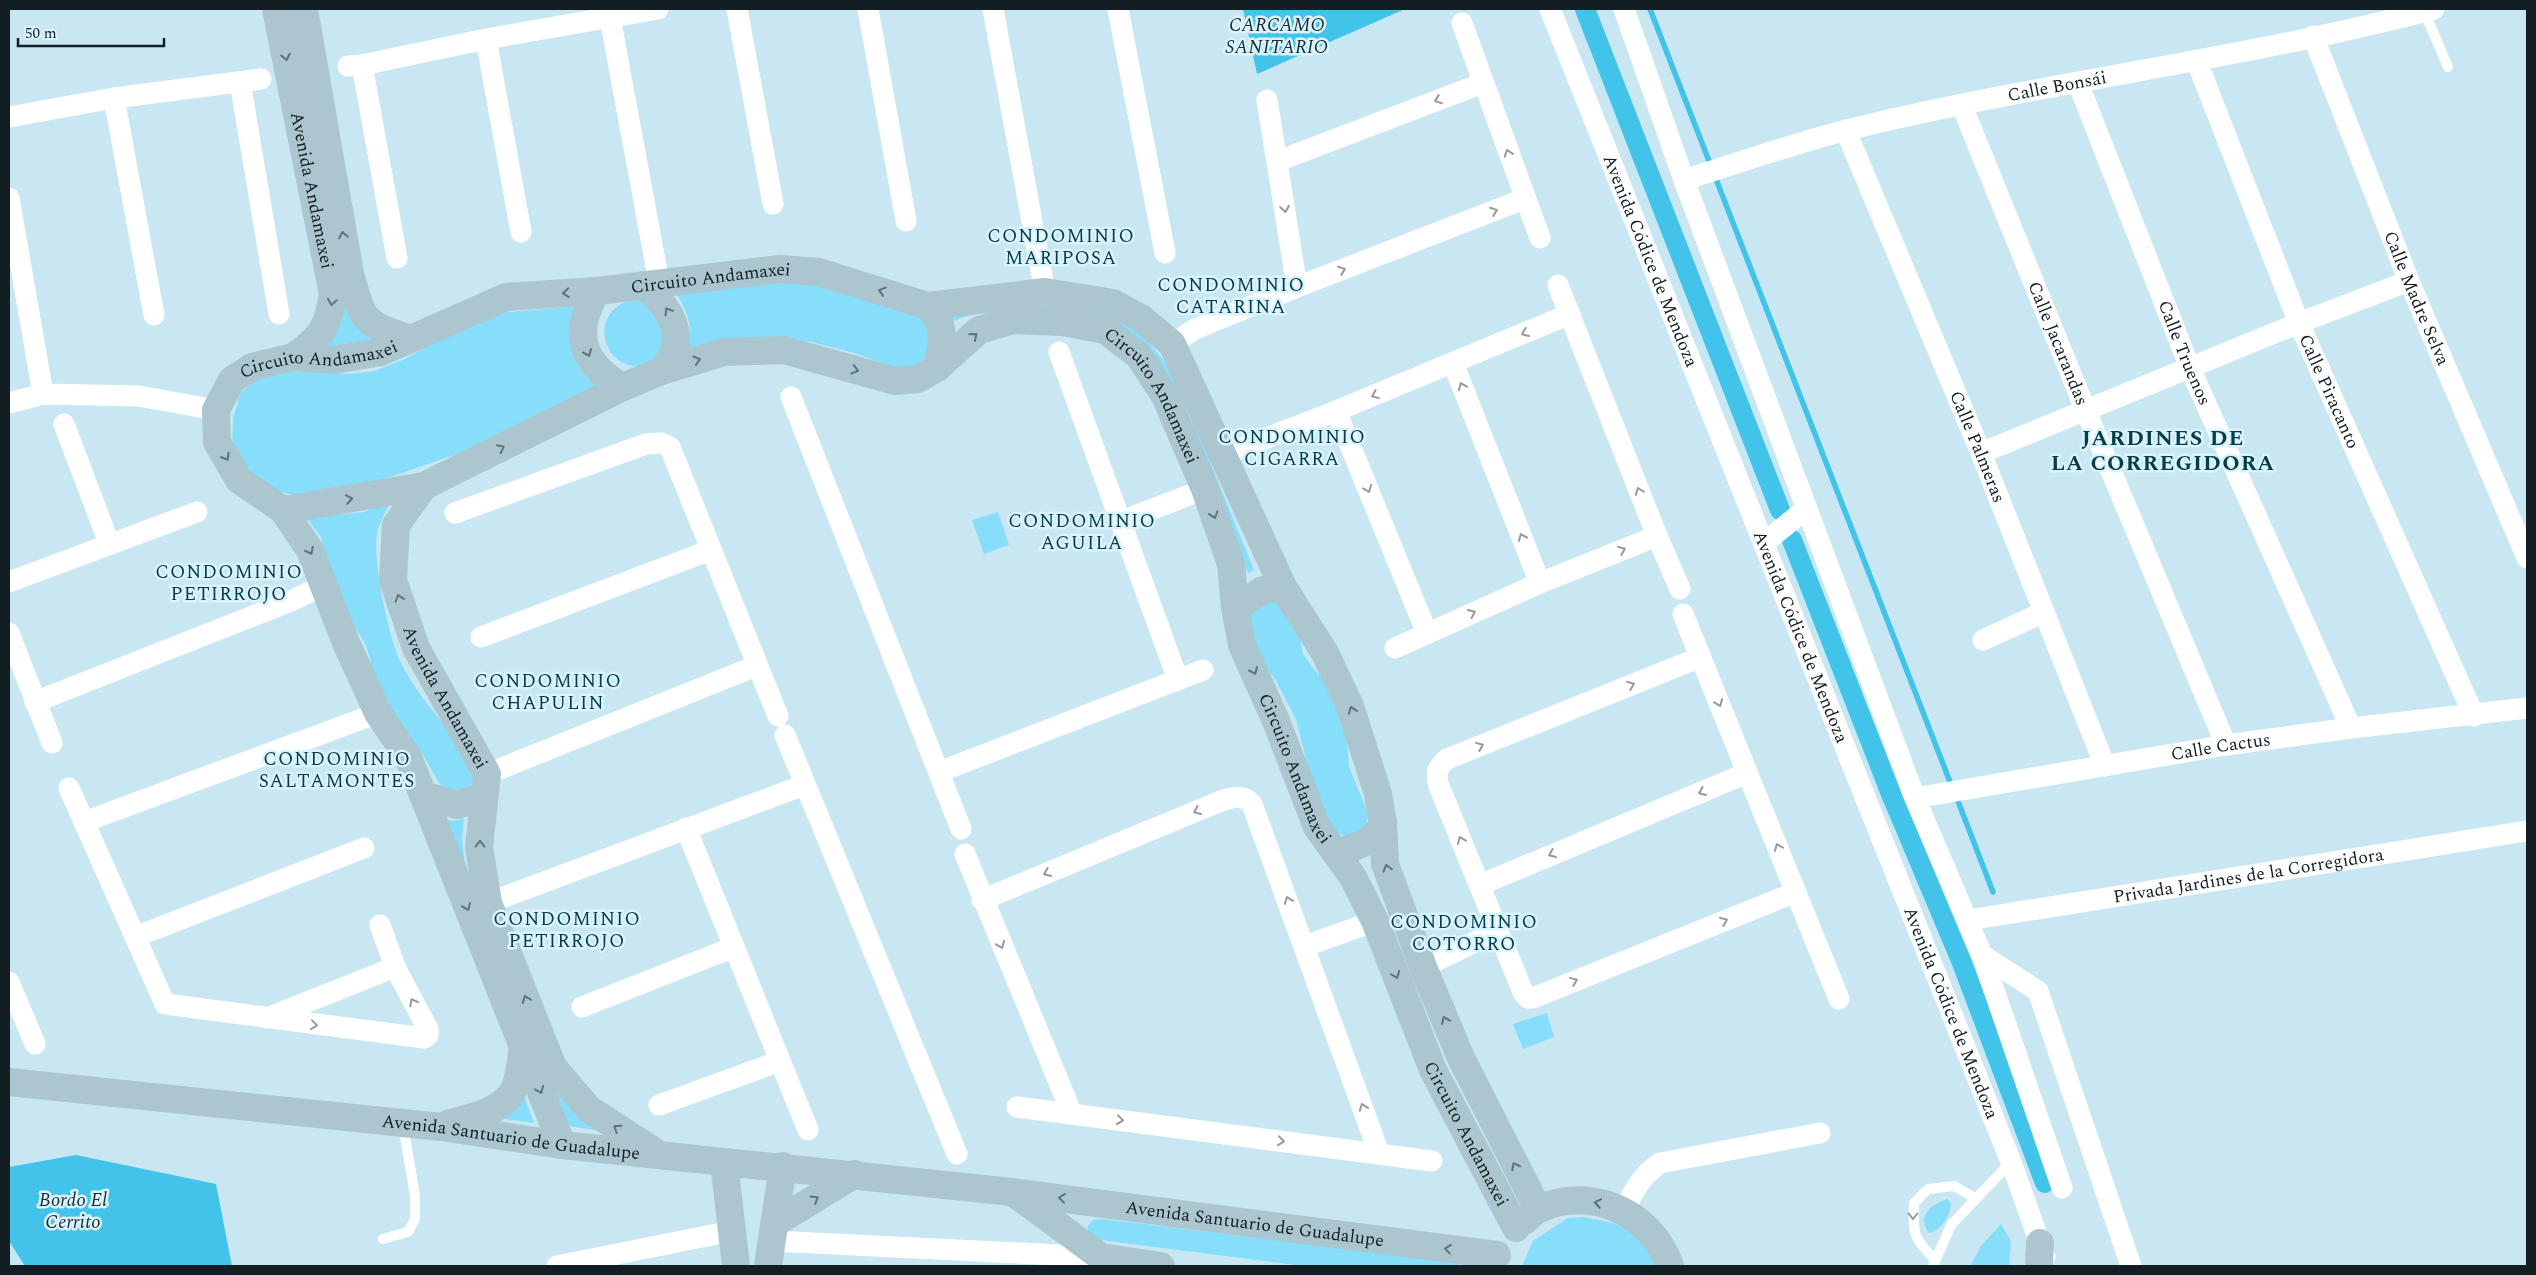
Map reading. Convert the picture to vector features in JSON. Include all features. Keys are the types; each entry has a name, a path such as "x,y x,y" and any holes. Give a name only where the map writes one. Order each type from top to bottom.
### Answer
{"street":[{"name":"Avenida Andamaxei","path":"276,9 333,294 324,329 314,342 293,357"},
{"name":"Avenida Andamaxei","path":"304,9 350,274 361,313 376,327 410,338"},
{"path":"397,258 355,66 486,39 658,9"},
{"path":"737,9 773,204"},
{"path":"868,9 906,221"},
{"path":"992,9 1045,292"},
{"path":"1118,9 1165,253"},
{"name":"Avenida Códice de Mendoza","path":"1550,9 2011,1162 2043,1258"},
{"path":"1624,9 1684,180 1915,798 1982,955 2062,1188"},
{"name":"Calle Bonsái","path":"1684,180 1846,130 2078,83 2197,62 2429,10"},
{"path":"610,18 653,278 676,328 676,345 670,362 661,371"},
{"path":"1462,23 1524,199 1540,238"},
{"name":"Calle Madre Selva","path":"2313,36 2409,281 2527,558"},
{"path":"486,39 521,232"},
{"name":"Calle Piracanto","path":"2197,62 2299,323 2474,716"},
{"path":"9,116 114,98 251,81 279,314"},
{"path":"1278,161 1483,83"},
{"name":"Calle Truenos","path":"2078,83 2190,368 2351,728"},
{"path":"114,98 154,315"},
{"path":"1266,100 1278,161 1297,287"},
{"name":"Calle Jacarandas","path":"1962,106 2226,745"},
{"name":"Calle Palmeras","path":"1846,130 1981,453 2105,766"},
{"path":"9,198 43,394"},
{"path":"1172,344 1194,330 1297,287 1524,199"},
{"name":"Circuito Andamaxei","path":"1516,1228 1434,1070 1375,921 1353,877 1316,827 1276,721 1242,645 1235,608 1231,564 1205,488 1165,396 1139,356 1105,330 1063,322 1013,320 979,330 937,368 918,379 895,381 784,350 724,352 661,371 623,387 424,486 283,510 239,480 217,442 216,410 232,380 252,367 293,357 343,358 381,352 506,298 597,291 653,278 780,269 820,272 928,306 1045,292 1113,303 1141,318 1172,344 1235,450 1284,587 1324,653 1350,706 1374,778 1383,823 1385,864 1434,962 1461,1058 1538,1209"},
{"path":"1981,453 2299,323 2409,281"},
{"path":"1558,285 1657,536 1680,589"},
{"path":"597,291 587,308 582,326 584,346 593,364 606,378 623,387"},
{"path":"928,306 939,318 942,333 937,368"},
{"path":"1235,450 1336,411 1570,314"},
{"path":"1059,352 1119,522 1178,680"},
{"path":"1453,363 1540,582"},
{"path":"9,403 43,394 139,396 216,410"},
{"path":"791,397 961,829"},
{"path":"1336,411 1427,633"},
{"path":"64,424 109,543"},
{"path":"455,513 646,444 661,443 670,447 756,666 782,725 804,785 957,1154"},
{"name":"Avenida Andamaxei","path":"424,486 396,525 393,580 416,648 485,785 479,847 488,903 553,1067 589,1109 658,1154"},
{"path":"1119,522 1205,488"},
{"path":"1764,543 1807,508"},
{"path":"283,510 310,550 378,713 408,757 562,1145"},
{"path":"9,582 109,543 197,512"},
{"path":"1395,648 1540,582 1657,536"},
{"path":"481,637 711,550"},
{"path":"35,702 290,601 324,585"},
{"path":"1235,608 1263,590 1284,587"},
{"path":"1983,640 2044,612"},
{"path":"1683,614 1839,998"},
{"path":"9,634 52,743"},
{"path":"1701,658 1447,759 1438,768 1436,776 1439,786 1522,992 1528,998 1533,998 1796,892"},
{"path":"423,796 457,805 485,785 756,666"},
{"path":"939,772 1203,670"},
{"name":"Calle Cactus","path":"1915,798 2226,745 2351,728 2474,716 2527,708"},
{"path":"84,822 378,713"},
{"path":"1480,885 1747,773"},
{"path":"488,903 804,785"},
{"path":"69,788 165,1004 424,1038 428,1035 428,1029 395,967 380,925"},
{"path":"982,900 1221,801 1243,797 1252,804 1380,1153"},
{"path":"1336,853 1362,845 1380,829 1383,823"},
{"path":"686,828 808,1130"},
{"name":"Privada Jardines de la Corregidora","path":"1968,920 2527,831"},
{"path":"135,937 364,848"},
{"path":"964,854 1072,1114"},
{"path":"1305,946 1375,921"},
{"path":"1434,962 1498,932"},
{"path":"582,1007 734,948"},
{"path":"1982,955 2038,991 2131,1266"},
{"path":"265,1018 395,967"},
{"path":"11,993 35,1044"},
{"path":"441,1127 489,1112 504,1102 516,1086 523,1047"},
{"path":"659,1106 780,1061"},
{"name":"Avenida Santuario de Guadalupe","path":"9,1082 441,1127 562,1145 724,1162 783,1166 1012,1192 1495,1261"},
{"path":"1017,1107 1432,1161"},
{"path":"1624,1211 1638,1183 1647,1172 1660,1163 1820,1134"},
{"path":"724,1162 736,1266"},
{"path":"772,1243 783,1166"},
{"path":"772,1243 855,1174"},
{"name":"Avenida Santuario de Guadalupe","path":"1012,1192 1101,1258 1161,1266"},
{"path":"1495,1261 1516,1228 1538,1209 1573,1201 1600,1202 1624,1211 1651,1231 1666,1255 1670,1266"},
{"path":"1072,1236 1078,1220 1098,1203"},
{"path":"557,1266 732,1231"},
{"path":"772,1243 1101,1258"}],"lane":[{"path":"2429,10 2448,67"},
{"path":"383,1239 408,1232 416,1219 415,1196 403,1123"},
{"path":"1975,1198 1954,1186 1928,1189 1914,1203 1913,1224 1918,1244 1934,1263 1951,1225 2011,1162"}],"shaded area":[{"path":"790,279 829,283 924,318 931,342 929,353 922,366 902,370 854,353 812,342 781,338 688,352 689,320 684,306 675,292"},
{"path":"343,293 348,310 355,322 365,333 380,342 353,348 319,346"},
{"path":"634,298 657,304 668,347 650,363 634,366 622,362 613,354 606,343 604,330 608,318 617,307"},
{"path":"1054,299 1109,312 1147,340 1174,373 1254,570 1248,573 1188,413 1168,378 1068,311 1042,307 1000,308 960,318 950,324 947,315"},
{"path":"579,306 573,331 572,342 574,352 582,371 601,388 544,424 373,483 292,495 266,487 244,472 232,450 233,418 241,392 261,377 288,371 351,374 374,371 405,359 440,339 499,313"},
{"path":"390,502 378,530 376,545 382,598 391,635 400,661 410,679 466,756 474,780 468,790 445,793 420,750 382,711 374,693 371,663 366,645 348,616 334,586 321,537 307,518 364,512"},
{"path":"998,512 1009,545 984,554 972,520"},
{"path":"1277,595 1298,626 1303,654 1332,688 1346,728 1349,767 1369,815 1364,829 1351,837 1334,833 1317,803 1296,719 1276,681 1256,654 1248,607"},
{"path":"464,818 462,839 466,872 441,819 454,821"},
{"path":"1547,1013 1554,1037 1523,1049 1513,1024"},
{"path":"539,1068 601,1131 562,1125"},
{"path":"520,1085 534,1123 492,1117"},
{"path":"1947,1199 1951,1203 1951,1208 1947,1217 1938,1229 1929,1233 1924,1221 1927,1212 1936,1204"},
{"path":"1583,1217 1611,1223 1629,1230 1644,1243 1660,1266 1522,1266 1533,1241 1568,1218"},
{"path":"1103,1219 1457,1262 1461,1266 1303,1266 1101,1240 1091,1237 1087,1227 1093,1220"},
{"path":"2001,1224 2011,1241 2009,1266 1970,1266 1981,1246"}],"water":[{"name":"CARCAMO SANITARIO","path":"1243,9 1405,9 1257,74"},
{"name":"Bordo El Cerrito","path":"76,1155 216,1184 232,1266 25,1266 9,1241 9,1167"}],"waterway":[{"path":"1585,9 1780,510"},
{"path":"1650,9 1952,787"},
{"path":"1792,540 1891,794 1962,963 2045,1183"},
{"path":"1956,796 1993,892"}],"district":[{"name":"CONDOMINIO MARIPOSA","path":"1061,247"},
{"name":"CONDOMINIO CATARINA","path":"1231,296"},
{"name":"CONDOMINIO CIGARRA","path":"1292,448"},
{"name":"JARDINES DE LA CORREGIDORA","path":"2163,450"},
{"name":"CONDOMINIO AGUILA","path":"1082,532"},
{"name":"CONDOMINIO PETIRROJO","path":"229,583"},
{"name":"CONDOMINIO CHAPULIN","path":"548,692"},
{"name":"CONDOMINIO SALTAMONTES","path":"337,770"},
{"name":"CONDOMINIO PETIRROJO","path":"567,930"},
{"name":"CONDOMINIO COTORRO","path":"1464,933"}]}
